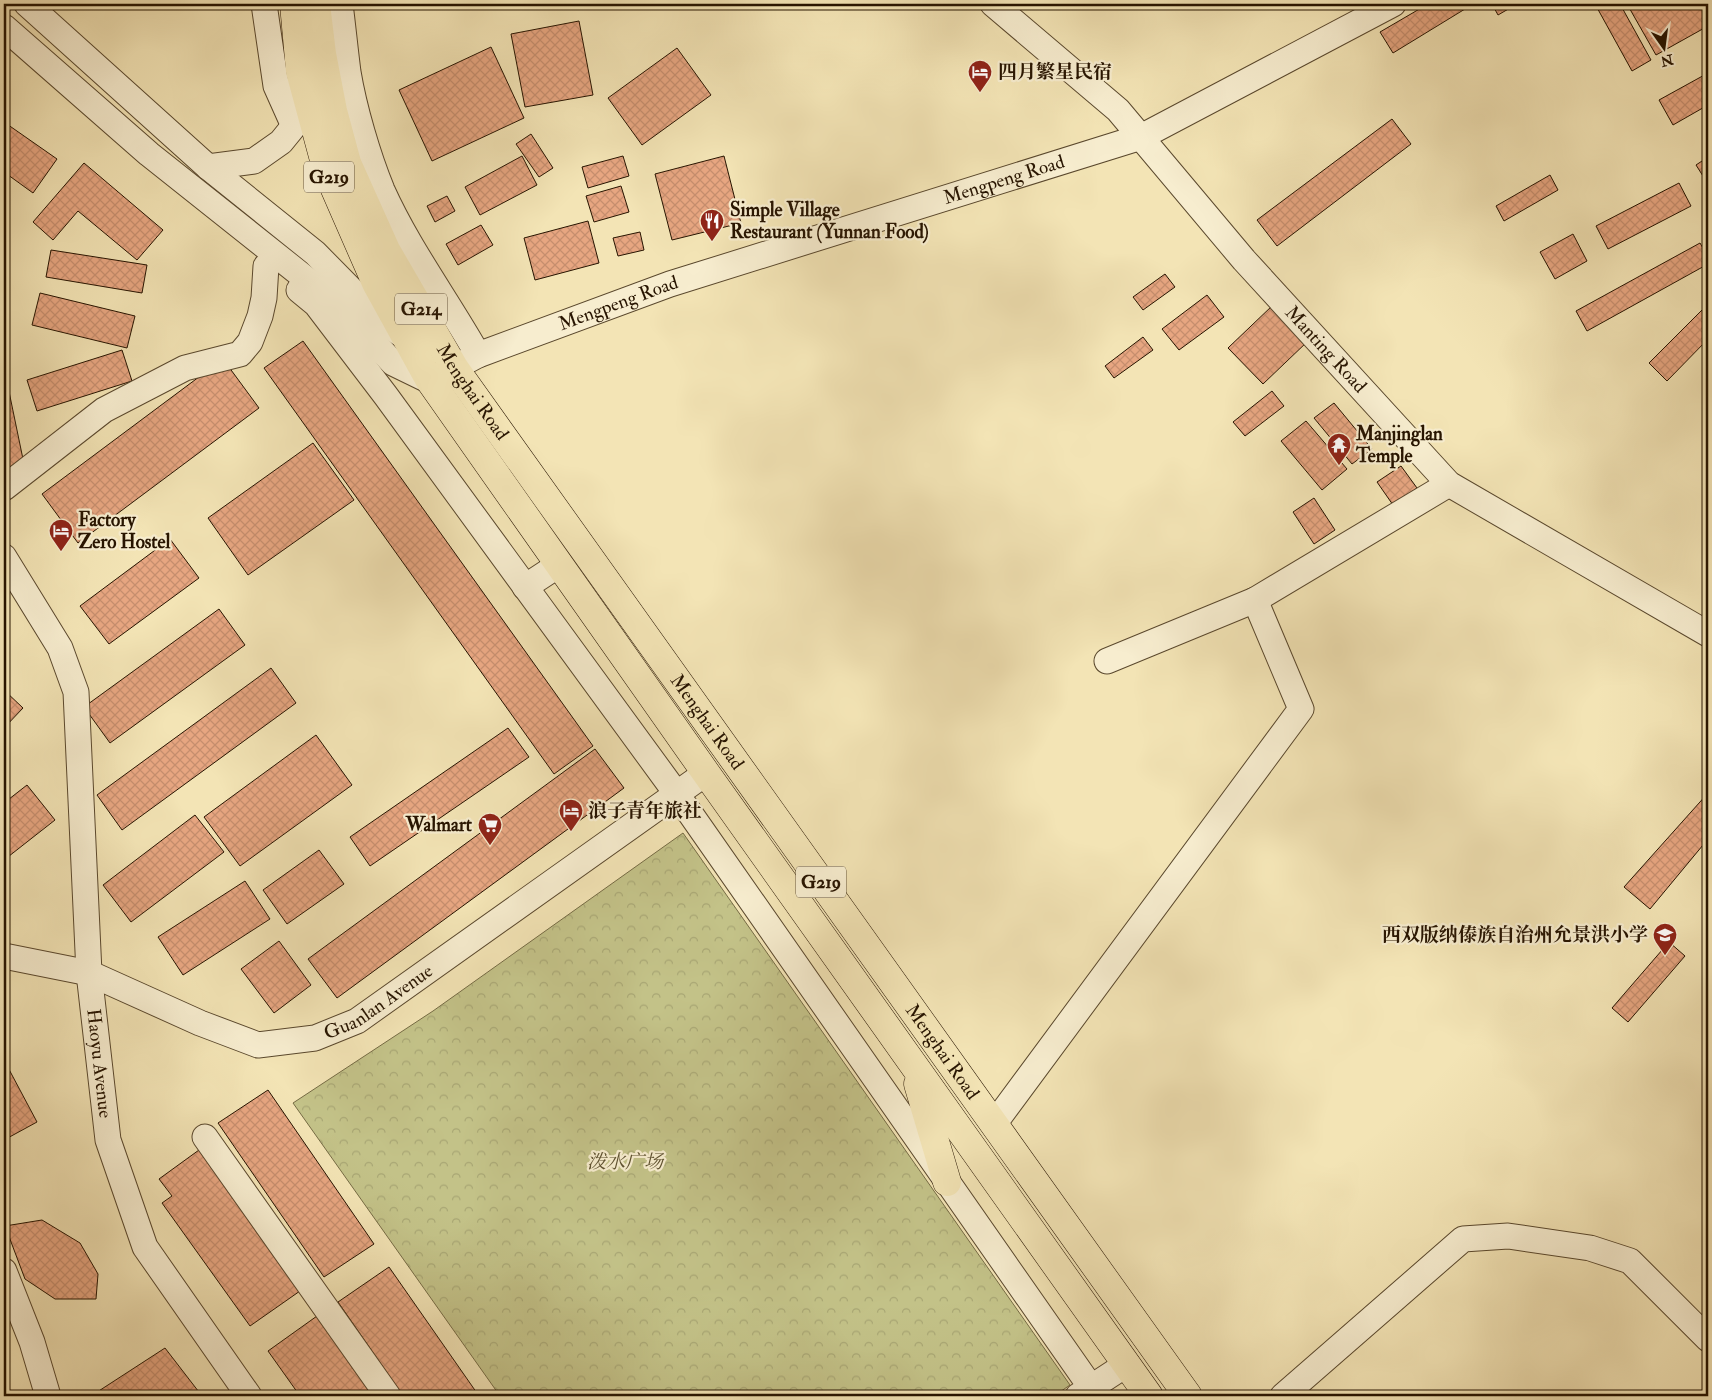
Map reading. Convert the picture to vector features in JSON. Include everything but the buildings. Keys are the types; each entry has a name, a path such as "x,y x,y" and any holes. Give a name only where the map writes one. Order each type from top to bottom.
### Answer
{"highway":[{"name":"Menghai Road","path":"294,4 300,71 327,171 376,283 430,381 1149,1396"},
{"name":"Menghai Road","path":"316,4 322,54 346,164 386,250 455,369 1188,1396"},
{"path":"911,1061 947,1182"},
{"path":"1127,1364 1152,1346"}],"street":[{"path":"27,4 208,167 315,253 382,322 406,337"},
{"path":"264,4 276,86 294,126"},
{"path":"340,4 348,74 364,138 382,190 408,239 478,355"},
{"name":"Manting Road","path":"993,4 1118,110 1244,260 1449,484 1708,634"},
{"name":"Mengpeng Road","path":"430,381 478,355 670,284 1141,137 1393,4"},
{"path":"4,27 149,154 339,305 392,363 430,381"},
{"path":"67,83 89,58"},
{"path":"208,167 254,162 281,142 294,126 300,71"},
{"path":"149,154 160,176 266,266 316,304 386,396 676,793 947,1182 1088,1393 1127,1364"},
{"path":"4,488 104,410 185,368 240,354 250,342 260,316 264,298 266,266"},
{"path":"1107,661 1255,600 1449,484"},
{"name":"Haoyu Avenue","path":"4,557 60,648 76,692 88,973 108,1140 145,1247 249,1396"},
{"path":"525,587 560,564"},
{"path":"994,1124 1301,708 1255,600"},
{"name":"Guanlan Avenue","path":"4,956 88,973 200,1023 258,1045 315,1038 357,1021 706,773"},
{"path":"205,1137 388,1396"},
{"path":"1284,1396 1463,1239 1508,1236 1590,1248 1630,1261 1708,1339"},
{"path":"4,1271 32,1342 48,1396"}],"green space":[{"name":"泼水广场","path":"683,833 1070,1385 1054,1396 500,1396 293,1103 433,1011"}],"place":[{"name":"四月繁星民宿","path":"980,93"},
{"name":"Simple Village Restaurant (Yunnan Food)","path":"712,242"},
{"name":"Manjinglan Temple","path":"1339,466"},
{"name":"Factory Zero Hostel","path":"61,552"},
{"name":"浪子青年旅社","path":"571,832"},
{"name":"Walmart","path":"490,846"},
{"name":"西双版纳傣族自治州允景洪小学","path":"1665,956"}]}
